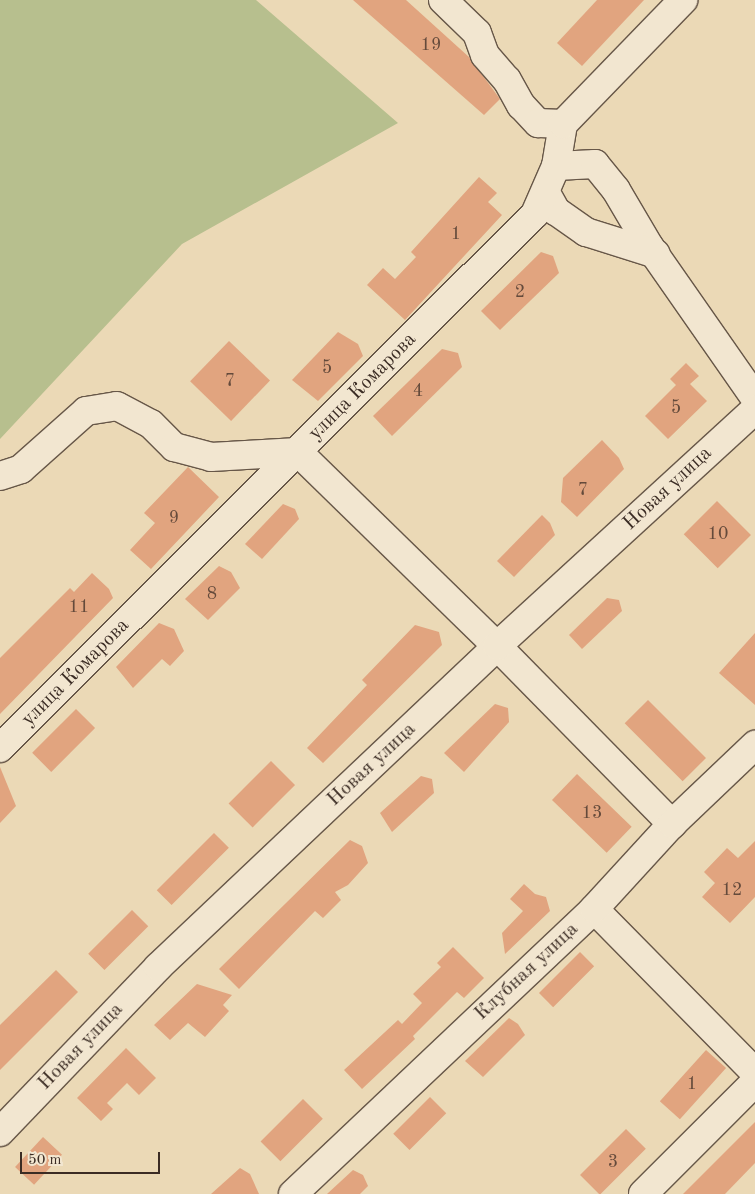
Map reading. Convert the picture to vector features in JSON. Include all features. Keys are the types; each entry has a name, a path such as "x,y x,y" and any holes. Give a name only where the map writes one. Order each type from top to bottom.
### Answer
{"street":[{"path":"443,0 477,33 485,55 507,80 521,105 538,123 563,124 683,0"},
{"name":"улица Комарова","path":"0,748 535,214 546,193 556,166 563,124"},
{"path":"556,166 595,164 616,190 656,254 755,398"},
{"path":"546,193 556,211 586,232 656,254"},
{"path":"0,476 21,469 86,411 117,406 151,424 174,447 211,457 298,452 497,646 672,824"},
{"name":"Новая улица","path":"0,1132 158,968 497,646 755,410"},
{"name":"Клубная улица","path":"293,1194 594,909 672,824 755,746"},
{"path":"594,909 755,1072"},
{"path":"643,1194 755,1082"}],"green space":[{"path":"0,0 256,0 398,123 182,244 0,439"}],"building":[{"path":"353,0 406,0 469,57 500,99 484,115"},
{"path":"597,0 644,0 582,66 557,43"},
{"path":"479,177 497,193 488,202 502,215 405,320 367,285 383,268 395,279 416,257 411,252"},
{"path":"541,252 553,256 559,273 500,330 481,311"},
{"path":"338,332 358,344 363,356 318,401 292,380"},
{"path":"229,341 270,381 231,421 190,381"},
{"path":"442,349 458,353 462,367 392,436 373,416"},
{"path":"686,363 699,376 690,384 707,401 668,439 645,416 676,385 670,379"},
{"path":"602,440 619,458 624,469 577,517 561,502 563,478"},
{"path":"188,467 219,497 151,569 130,550 155,523 144,513"},
{"path":"717,501 751,535 718,568 684,534"},
{"path":"283,504 295,509 299,519 262,559 245,544"},
{"path":"542,515 550,523 555,535 514,577 497,561"},
{"path":"219,566 231,572 240,588 208,620 185,599"},
{"path":"92,573 109,589 113,598 0,714 0,658 70,588 74,592"},
{"path":"607,598 619,600 622,611 582,649 569,635"},
{"path":"159,623 174,629 184,651 170,666 162,659 133,688 116,667"},
{"path":"415,625 439,632 442,645 323,763 307,748 367,685 362,680"},
{"path":"755,633 755,705 719,673"},
{"path":"648,700 706,758 683,781 625,723"},
{"path":"495,704 508,708 509,722 464,772 444,753"},
{"path":"76,709 95,728 51,772 32,753"},
{"path":"271,761 295,785 253,827 229,803"},
{"path":"0,767 16,806 0,823"},
{"path":"577,774 632,827 607,853 552,800"},
{"path":"421,776 432,779 434,793 392,832 380,813"},
{"path":"214,833 229,848 172,905 157,890"},
{"path":"350,840 362,846 368,863 348,885 335,892 341,900 323,918 315,911 239,989 219,969"},
{"path":"755,841 755,897 730,923 702,897 715,883 704,872 727,848 738,858"},
{"path":"524,884 535,894 546,897 550,911 505,954 502,933 523,911 510,899"},
{"path":"132,910 148,926 104,970 88,954"},
{"path":"453,947 484,978 464,998 457,992 413,1036 415,1039 362,1089 344,1070 398,1020 402,1024 422,1003 413,994 441,967 437,963"},
{"path":"580,952 594,966 553,1007 539,993"},
{"path":"56,970 78,992 0,1070 0,1025"},
{"path":"197,984 232,995 223,1005 229,1011 205,1037 188,1023 170,1040 154,1025"},
{"path":"509,1018 518,1024 525,1035 483,1077 465,1061"},
{"path":"126,1048 156,1078 139,1095 127,1083 107,1103 113,1109 101,1121 77,1098"},
{"path":"706,1050 726,1068 680,1119 660,1101"},
{"path":"430,1097 446,1113 409,1150 393,1134"},
{"path":"303,1099 323,1119 280,1161 261,1141"},
{"path":"755,1122 755,1163 725,1194 683,1194"},
{"path":"626,1129 646,1149 601,1194 580,1175"},
{"path":"43,1137 62,1155 34,1185 15,1167"},
{"path":"240,1168 250,1174 259,1194 211,1194"},
{"path":"353,1170 363,1175 368,1186 360,1194 327,1194"}]}
